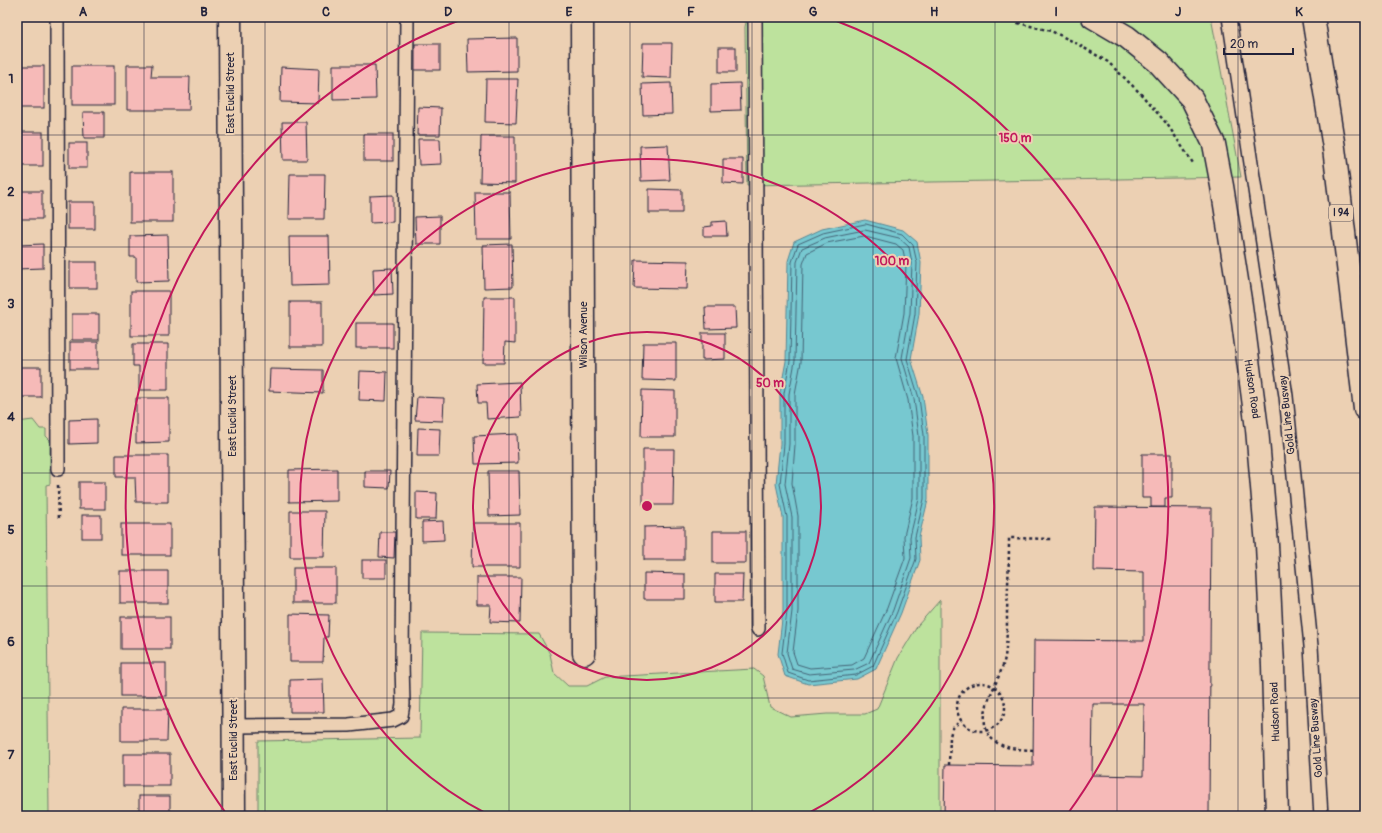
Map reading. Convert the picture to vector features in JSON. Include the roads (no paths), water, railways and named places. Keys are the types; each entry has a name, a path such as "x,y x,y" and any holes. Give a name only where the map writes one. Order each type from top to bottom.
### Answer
{"main road":[{"name":"East Euclid Street","path":"230,17 234,816"},
{"name":"Wilson Avenue","path":"582,17 584,653"},
{"name":"Hudson Road","path":"1093,17 1127,37 1158,62 1192,99 1214,144 1241,306 1257,429 1267,544 1273,665 1277,816"},
{"name":"I 94","path":"1313,17 1334,148 1365,409"}],"lane":[{"path":"57,17 58,469"},
{"path":"233,726 349,725 393,720 401,716 403,704 402,663 408,17"},
{"path":"754,17 758,629"},
{"name":"Gold Line Busway","path":"1229,17 1286,396 1311,646 1321,816"}],"water":[{"path":"865,220 903,230 917,242 921,263 919,314 911,359 923,397 928,435 928,500 919,537 920,560 901,613 876,669 857,679 808,684 785,676 778,654 783,611 783,517 776,484 780,444 780,393 786,361 788,261 794,242 822,229"}]}
